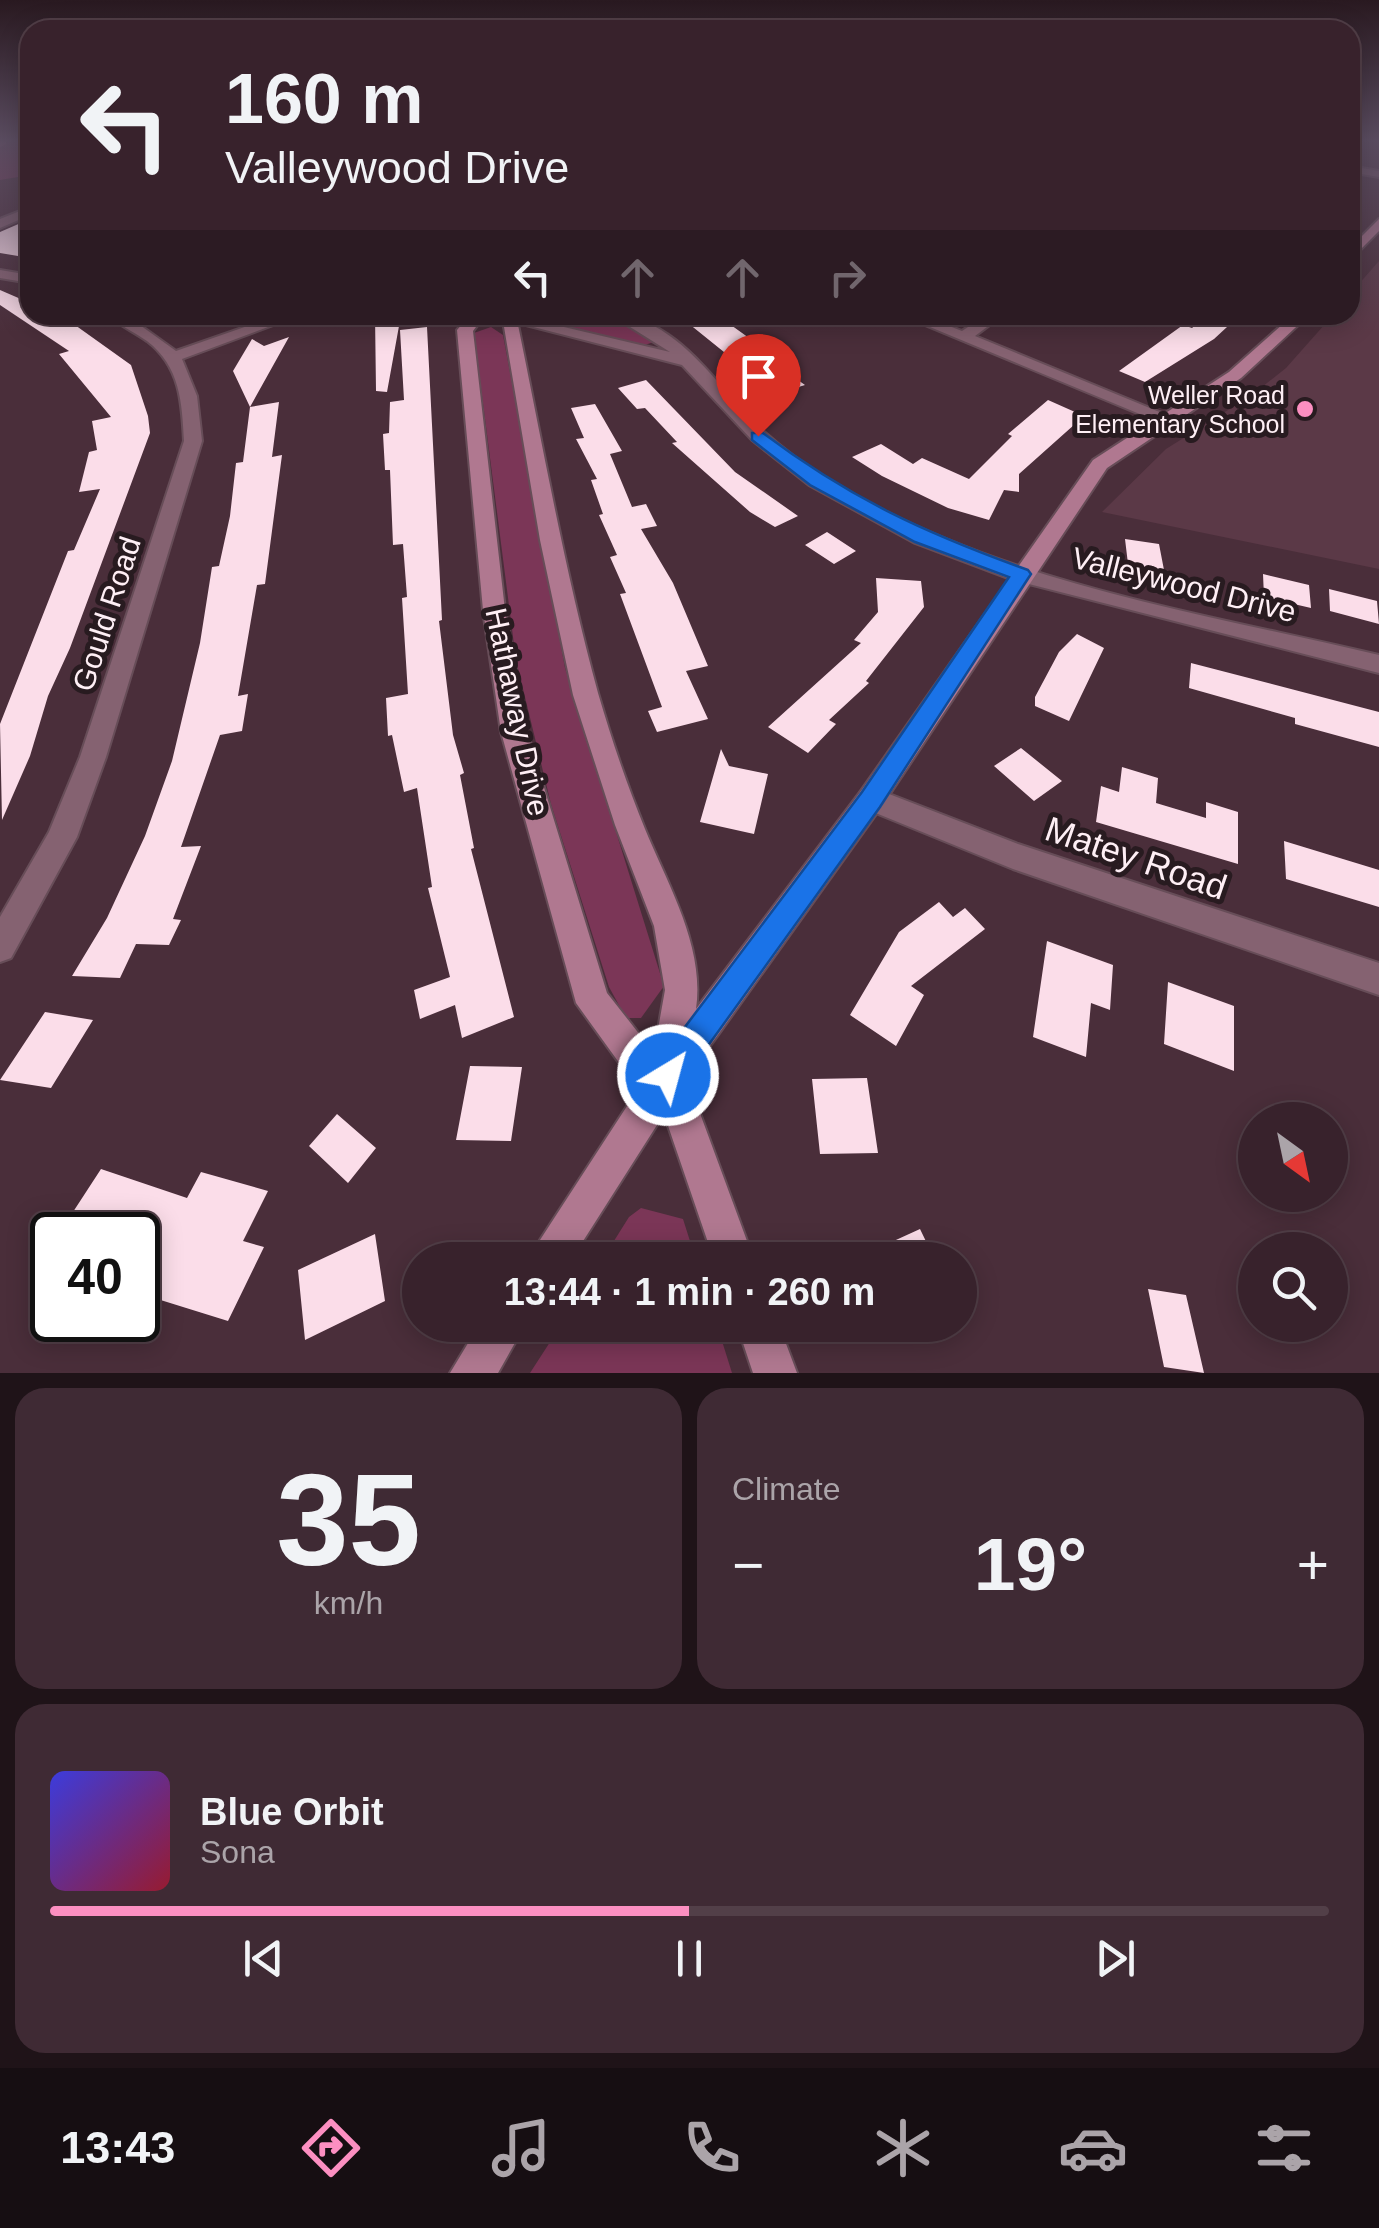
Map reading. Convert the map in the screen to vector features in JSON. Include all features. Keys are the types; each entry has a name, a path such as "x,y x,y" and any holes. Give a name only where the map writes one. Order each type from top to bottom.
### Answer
{"street":[{"path":"1360,242 1379,222"},
{"path":"130,325 176,356 264,325"},
{"name":"Hathaway Drive","path":"469,325 465,330 494,610 514,732 592,1002 632,1052 668,1075"},
{"path":"507,325 586,695 629,825 670,926 682,990 668,1075 728,1242"},
{"name":"Valleywood Drive","path":"541,325 682,360"},
{"name":"Valleywood Drive","path":"637,325 669,342 758,436 816,481 922,538 1021,574 1379,664"},
{"path":"932,325 1165,418"},
{"path":"963,338 982,325"},
{"path":"559,1242 668,1075 871,800 1021,574 1100,464 1236,375 1291,325"},
{"name":"Gould Road","path":"0,947 68,821 193,441 191,392 176,356"},
{"name":"Matey Road","path":"871,800 1013,856 1379,978"},
{"path":"472,1373 493,1342"},
{"path":"764,1342 775,1373"}],"shaded area":[{"name":"Weller Road Elementary School","path":"1379,261 1379,569 1102,512 1166,449 1252,395 1286,368 1324,325 1360,325 1360,283"},
{"path":"556,325 625,325 656,341 645,345"},
{"path":"491,327 503,335 565,668 664,986 641,1018 626,1018 609,987 551,804 516,660 474,333"},
{"path":"641,1208 683,1219 690,1242 613,1242 629,1217"},
{"path":"550,1342 722,1342 732,1373 530,1373"}],"building":[{"path":"20,223 20,256 0,253 0,232"},
{"path":"0,290 20,299 20,318 0,305"},
{"path":"30,325 75,325 131,365 150,433 70,648 48,696 30,756 2,820 0,724 68,551 74,550 100,489 79,492 89,452 97,450 92,421 111,417 59,354 69,351"},
{"path":"375,325 399,325 387,392 376,391"},
{"path":"690,325 731,325 781,361 774,363 805,385 776,394"},
{"path":"1183,325 1229,325 1214,339 1145,382 1119,371"},
{"path":"427,327 442,620 439,621 453,735 464,773 460,775 474,848 471,849 514,1017 462,1038 455,1005 420,1019 414,990 450,977 428,888 432,887 417,788 404,792 392,735 388,736 386,698 408,694 402,598 407,597 403,544 393,545 390,470 385,470 383,434 389,433 390,402 404,400 400,330"},
{"path":"289,337 250,407 233,371 252,339 264,346"},
{"path":"646,380 735,472 798,516 775,527 750,512 672,443 677,442 645,408 637,409 618,388"},
{"path":"1048,400 1084,416 1019,474 1019,492 1004,490 989,520 948,508 852,457 881,444 913,464 922,458 969,479 1012,436 1008,434"},
{"path":"279,402 272,457 282,455 265,584 257,585 238,696 248,694 242,731 220,735 181,847 201,846 173,919 181,920 169,945 136,944 120,978 72,976 107,918 145,836 172,761 200,643 212,567 219,566 230,516 236,463 243,462 250,407"},
{"path":"595,404 622,451 610,454 632,507 646,504 657,526 641,529 673,583 708,666 686,671 708,719 657,732 648,711 662,707 620,594 626,593 610,557 617,555 599,515 603,514 591,480 597,479 576,439 584,438 571,408"},
{"path":"827,532 856,551 834,564 805,545"},
{"path":"1125,539 1159,544 1164,570 1128,564"},
{"path":"1263,574 1309,585 1311,608 1264,597"},
{"path":"876,578 921,581 924,607 866,681 869,683 829,720 836,724 808,753 768,727 861,643 854,640 878,612"},
{"path":"1329,589 1377,601 1379,624 1330,611"},
{"path":"1077,634 1104,648 1069,721 1035,706 1035,697 1059,652"},
{"path":"1191,663 1379,712 1379,747 1189,688"},
{"path":"1021,748 1062,781 1034,801 994,766"},
{"path":"721,749 729,766 768,774 754,834 700,822"},
{"path":"1122,767 1158,778 1156,803 1206,818 1206,802 1238,812 1238,864 1096,822 1101,786 1119,792"},
{"path":"1284,841 1379,870 1379,907 1286,879"},
{"path":"939,902 953,917 965,908 985,929 911,986 924,995 896,1046 850,1015 899,932"},
{"path":"1047,941 1113,965 1110,1010 1091,1003 1086,1057 1033,1037"},
{"path":"1168,982 1234,1006 1234,1071 1164,1044"},
{"path":"45,1012 93,1020 51,1088 0,1080"},
{"path":"470,1066 522,1067 511,1141 456,1140"},
{"path":"867,1078 878,1153 820,1154 812,1079"},
{"path":"337,1114 376,1148 348,1183 309,1146"},
{"path":"101,1169 187,1198 201,1172 268,1191 243,1241 264,1247 228,1321 160,1300 160,1212 73,1212"},
{"path":"920,1229 926,1242 891,1242"},
{"path":"375,1234 385,1301 305,1340 298,1270"},
{"path":"1148,1289 1186,1295 1204,1373 1164,1367"}],"place":[{"name":"Weller Road Elementary School","path":"1305,409"}],"route":[{"path":"668,1075 871,800 1021,574 922,538 816,481 758,436"}]}
